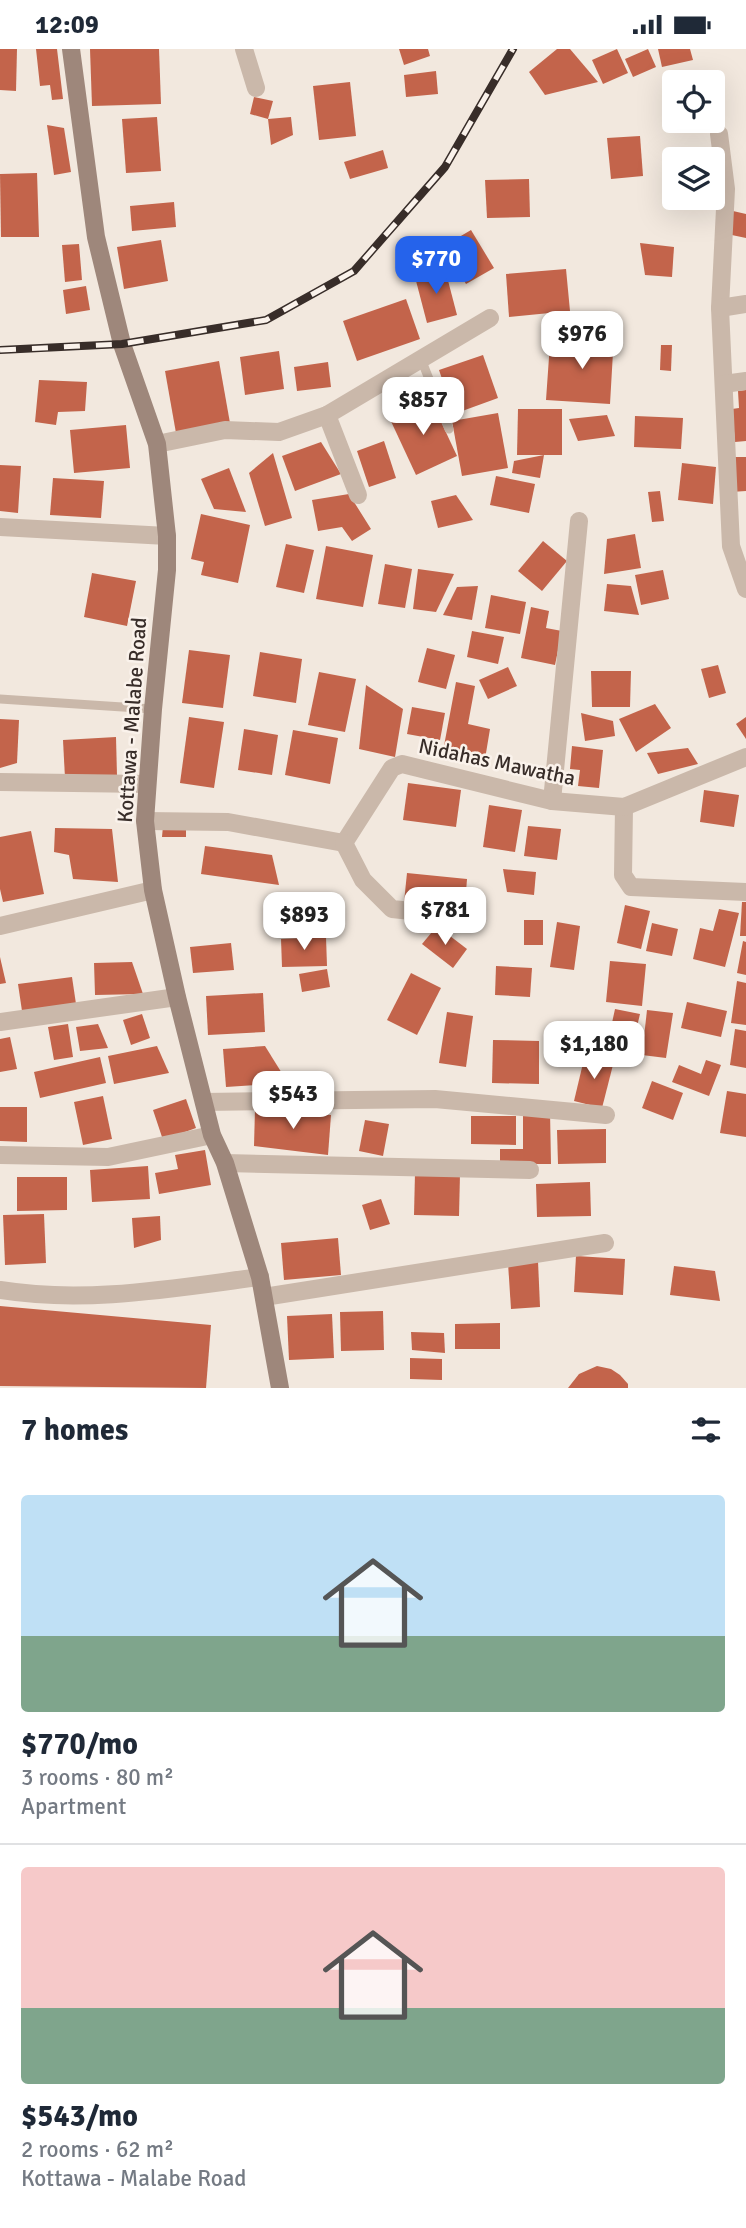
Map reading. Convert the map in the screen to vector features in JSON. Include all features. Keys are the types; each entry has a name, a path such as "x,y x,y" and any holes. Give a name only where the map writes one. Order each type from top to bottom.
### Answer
{"street":[{"name":"Kottawa - Malabe Road","path":"71,49 96,237 121,344 157,444 167,536 167,570 145,821 153,890 212,1135 225,1163 260,1277 280,1388"},
{"path":"244,49 256,88"},
{"path":"719,134 726,189 720,308 731,546 746,589"},
{"path":"720,308 746,305"},
{"path":"157,444 225,430 279,432 327,415 490,318"},
{"path":"724,384 746,381"},
{"path":"327,415 358,495"},
{"path":"552,801 579,521"},
{"path":"0,527 167,536"},
{"name":"Nidahas Mawatha","path":"344,843 392,768 402,764 552,801 624,807 746,757"},
{"path":"0,782 147,784"},
{"path":"624,807 623,875 631,887 746,893"},
{"path":"145,821 228,822 344,843 363,880 392,909 469,917"},
{"path":"0,926 153,890"},
{"path":"0,1022 177,997"},
{"path":"204,1102 435,1098 606,1115"},
{"path":"0,1155 108,1157 212,1135"},
{"path":"225,1163 530,1170"},
{"path":"264,1297 605,1243"},
{"path":"0,1290 35,1296 131,1294 260,1277"}],"lane":[{"path":"421,359 449,429"},
{"path":"0,699 153,709"}],"building":[{"path":"0,49 17,49 16,91 0,90"},
{"path":"36,49 57,49 63,99 52,100 50,85 40,86"},
{"path":"90,49 159,49 161,104 92,106"},
{"path":"399,49 428,49 430,56 404,65"},
{"path":"557,49 570,49 598,82 545,95 529,72"},
{"path":"617,49 628,73 603,84 592,60"},
{"path":"648,49 656,67 633,77 625,59"},
{"path":"658,49 690,49 693,60 662,67"},
{"path":"436,71 438,94 406,97 404,75"},
{"path":"350,82 356,136 319,140 313,86"},
{"path":"254,97 273,101 268,119 250,114"},
{"path":"157,117 161,171 126,173 122,119"},
{"path":"291,117 293,135 271,145 268,119"},
{"path":"47,125 64,128 71,172 54,175"},
{"path":"640,136 643,176 611,179 607,138"},
{"path":"383,150 388,168 350,179 344,162"},
{"path":"37,173 39,237 1,237 0,174"},
{"path":"529,179 530,217 487,218 485,180"},
{"path":"174,202 176,227 132,231 130,206"},
{"path":"733,211 746,214 746,238 727,234"},
{"path":"471,230 494,268 466,284 444,246"},
{"path":"161,240 168,281 124,289 117,247"},
{"path":"640,243 674,247 672,277 645,275"},
{"path":"79,244 82,280 65,282 62,245"},
{"path":"445,269 457,315 427,323 415,277"},
{"path":"566,269 570,311 509,317 506,274"},
{"path":"86,286 90,310 66,314 63,290"},
{"path":"406,299 420,339 357,361 343,321"},
{"path":"586,333 614,335 610,404 546,400 550,343 585,345"},
{"path":"661,345 672,345 671,371 660,370"},
{"path":"279,351 284,389 245,395 240,357"},
{"path":"483,355 498,398 454,414 439,370"},
{"path":"219,361 230,423 176,433 165,371"},
{"path":"328,362 331,387 297,391 294,367"},
{"path":"39,380 87,382 85,411 58,412 56,425 35,422"},
{"path":"746,390 746,441 735,442 732,409 739,408 738,391"},
{"path":"430,398 457,456 416,475 389,417"},
{"path":"518,409 562,409 562,455 517,455"},
{"path":"498,413 508,468 462,476 452,421"},
{"path":"607,415 615,436 578,441 569,419"},
{"path":"635,416 683,418 681,449 634,447"},
{"path":"126,425 130,468 74,473 70,430"},
{"path":"384,441 396,478 369,487 357,451"},
{"path":"321,442 341,474 295,491 282,456"},
{"path":"273,453 292,518 265,526 249,473"},
{"path":"544,455 540,478 512,473 514,461"},
{"path":"729,457 746,457 746,491 731,492"},
{"path":"682,463 716,467 713,504 678,500"},
{"path":"0,465 21,466 18,513 0,511"},
{"path":"229,468 246,512 214,509 201,479"},
{"path":"496,476 535,484 529,513 490,505"},
{"path":"53,478 104,481 101,518 50,515"},
{"path":"660,491 664,521 652,522 648,492"},
{"path":"349,494 371,529 352,541 342,527 318,531 312,500"},
{"path":"456,495 473,520 438,528 431,501"},
{"path":"201,514 250,525 238,583 201,575 204,562 191,559"},
{"path":"635,534 641,568 604,574 607,539"},
{"path":"543,541 567,561 542,591 518,571"},
{"path":"286,544 314,550 304,593 276,587"},
{"path":"326,546 373,555 363,607 316,599"},
{"path":"385,564 412,569 405,608 378,604"},
{"path":"418,569 454,574 436,612 413,609"},
{"path":"663,570 669,599 641,605 635,575"},
{"path":"92,573 136,581 127,626 84,617"},
{"path":"607,584 631,586 639,615 604,611"},
{"path":"478,586 472,620 443,615 457,587"},
{"path":"491,595 526,602 520,634 485,628"},
{"path":"531,607 549,611 546,628 562,631 555,665 521,658"},
{"path":"472,631 504,637 498,664 467,657"},
{"path":"427,648 455,655 446,689 418,682"},
{"path":"189,650 230,655 223,708 182,703"},
{"path":"260,652 302,659 296,703 253,696"},
{"path":"718,665 726,693 709,698 701,669"},
{"path":"508,667 517,686 488,699 479,680"},
{"path":"591,671 631,671 630,707 592,707"},
{"path":"319,672 356,679 345,732 308,725"},
{"path":"456,682 475,686 468,724 490,729 485,759 443,751"},
{"path":"366,685 403,709 395,757 359,749"},
{"path":"655,704 671,728 636,752 619,719"},
{"path":"412,707 445,713 440,740 407,734"},
{"path":"581,713 613,721 615,736 585,741"},
{"path":"189,717 224,722 214,788 180,783"},
{"path":"746,717 746,739 736,724"},
{"path":"0,719 19,720 17,763 0,768"},
{"path":"244,729 278,735 272,775 238,770"},
{"path":"293,730 338,738 330,784 285,775"},
{"path":"116,737 117,776 65,778 63,740"},
{"path":"572,746 603,750 599,788 578,786 580,770 570,769"},
{"path":"688,748 698,764 658,774 647,753"},
{"path":"408,783 461,790 456,827 403,820"},
{"path":"704,790 739,795 734,827 700,822"},
{"path":"489,805 522,810 515,852 483,847"},
{"path":"163,826 186,826 186,837 162,837"},
{"path":"528,826 561,829 557,860 524,856"},
{"path":"55,828 112,829 118,882 73,879 69,855 54,852"},
{"path":"31,831 44,894 3,902 0,889 0,837"},
{"path":"205,846 272,855 279,885 201,874"},
{"path":"503,869 536,872 534,895 507,892"},
{"path":"407,873 467,879 466,892 459,900 439,906 404,902"},
{"path":"742,902 746,902 746,936 740,936"},
{"path":"625,905 650,911 641,949 617,943"},
{"path":"719,909 739,913 725,967 693,959 700,928 713,931"},
{"path":"524,920 543,920 543,945 524,945"},
{"path":"557,922 580,926 574,970 550,967"},
{"path":"652,923 678,929 672,956 646,951"},
{"path":"437,926 467,949 453,968 422,944"},
{"path":"326,937 327,966 282,967 281,939"},
{"path":"743,941 746,942 746,975 737,973"},
{"path":"231,943 234,970 193,973 190,947"},
{"path":"0,957 6,983 0,984"},
{"path":"610,961 646,964 642,1006 606,1002"},
{"path":"132,962 143,994 95,995 94,963"},
{"path":"496,966 532,968 530,997 495,995"},
{"path":"327,969 330,987 302,992 299,974"},
{"path":"411,973 441,988 417,1035 387,1020"},
{"path":"72,977 76,1004 22,1011 18,984"},
{"path":"737,981 746,983 746,1025 731,1023"},
{"path":"263,993 265,1032 208,1035 206,996"},
{"path":"687,1002 727,1011 721,1037 681,1028"},
{"path":"615,1009 640,1014 631,1052 607,1046"},
{"path":"647,1010 673,1013 666,1058 642,1055"},
{"path":"447,1012 473,1016 466,1067 439,1063"},
{"path":"142,1014 150,1038 131,1045 123,1020"},
{"path":"68,1024 73,1057 54,1060 48,1027"},
{"path":"98,1024 108,1048 80,1051 76,1027"},
{"path":"735,1029 746,1031 746,1068 730,1065"},
{"path":"10,1037 17,1069 0,1072 0,1039"},
{"path":"493,1040 539,1041 539,1084 492,1083"},
{"path":"157,1046 169,1073 114,1084 108,1056"},
{"path":"265,1046 288,1083 226,1087 223,1049"},
{"path":"100,1057 106,1083 40,1098 34,1072"},
{"path":"615,1057 602,1108 574,1101 584,1059"},
{"path":"706,1060 721,1065 709,1096 672,1082 679,1065 701,1074"},
{"path":"652,1081 683,1093 673,1120 642,1108"},
{"path":"727,1091 746,1094 746,1137 720,1133"},
{"path":"103,1096 112,1139 83,1145 74,1102"},
{"path":"186,1099 196,1128 163,1140 153,1110"},
{"path":"0,1107 27,1107 27,1142 0,1141"},
{"path":"255,1109 331,1115 328,1155 254,1146"},
{"path":"550,1111 551,1164 500,1164 500,1149 523,1149 523,1112"},
{"path":"471,1116 516,1116 516,1145 471,1144"},
{"path":"365,1120 389,1124 383,1156 359,1151"},
{"path":"606,1129 606,1163 558,1164 557,1130"},
{"path":"205,1150 211,1185 159,1194 155,1173 178,1169 175,1155"},
{"path":"148,1166 150,1199 92,1202 90,1170"},
{"path":"415,1173 460,1174 459,1216 414,1215"},
{"path":"17,1177 67,1177 67,1210 17,1211"},
{"path":"590,1182 591,1216 537,1217 536,1184"},
{"path":"381,1199 390,1224 370,1230 362,1205"},
{"path":"44,1214 46,1263 5,1265 3,1215"},
{"path":"160,1216 161,1240 134,1248 132,1218"},
{"path":"338,1238 341,1275 284,1280 281,1243"},
{"path":"576,1256 625,1259 623,1295 574,1292"},
{"path":"538,1261 540,1307 511,1309 508,1263"},
{"path":"674,1266 715,1271 720,1301 670,1295"},
{"path":"0,1306 211,1325 206,1388 0,1386"},
{"path":"383,1311 384,1350 341,1351 340,1312"},
{"path":"332,1314 334,1358 289,1360 287,1316"},
{"path":"500,1323 500,1349 455,1349 455,1324"},
{"path":"411,1332 444,1333 445,1353 412,1350"},
{"path":"410,1358 442,1359 442,1380 410,1379"},
{"path":"597,1366 611,1369 620,1375 628,1388 568,1388 579,1374"}],"railway":[{"path":"0,350 122,344 266,320 354,271 445,167 513,49"}]}
